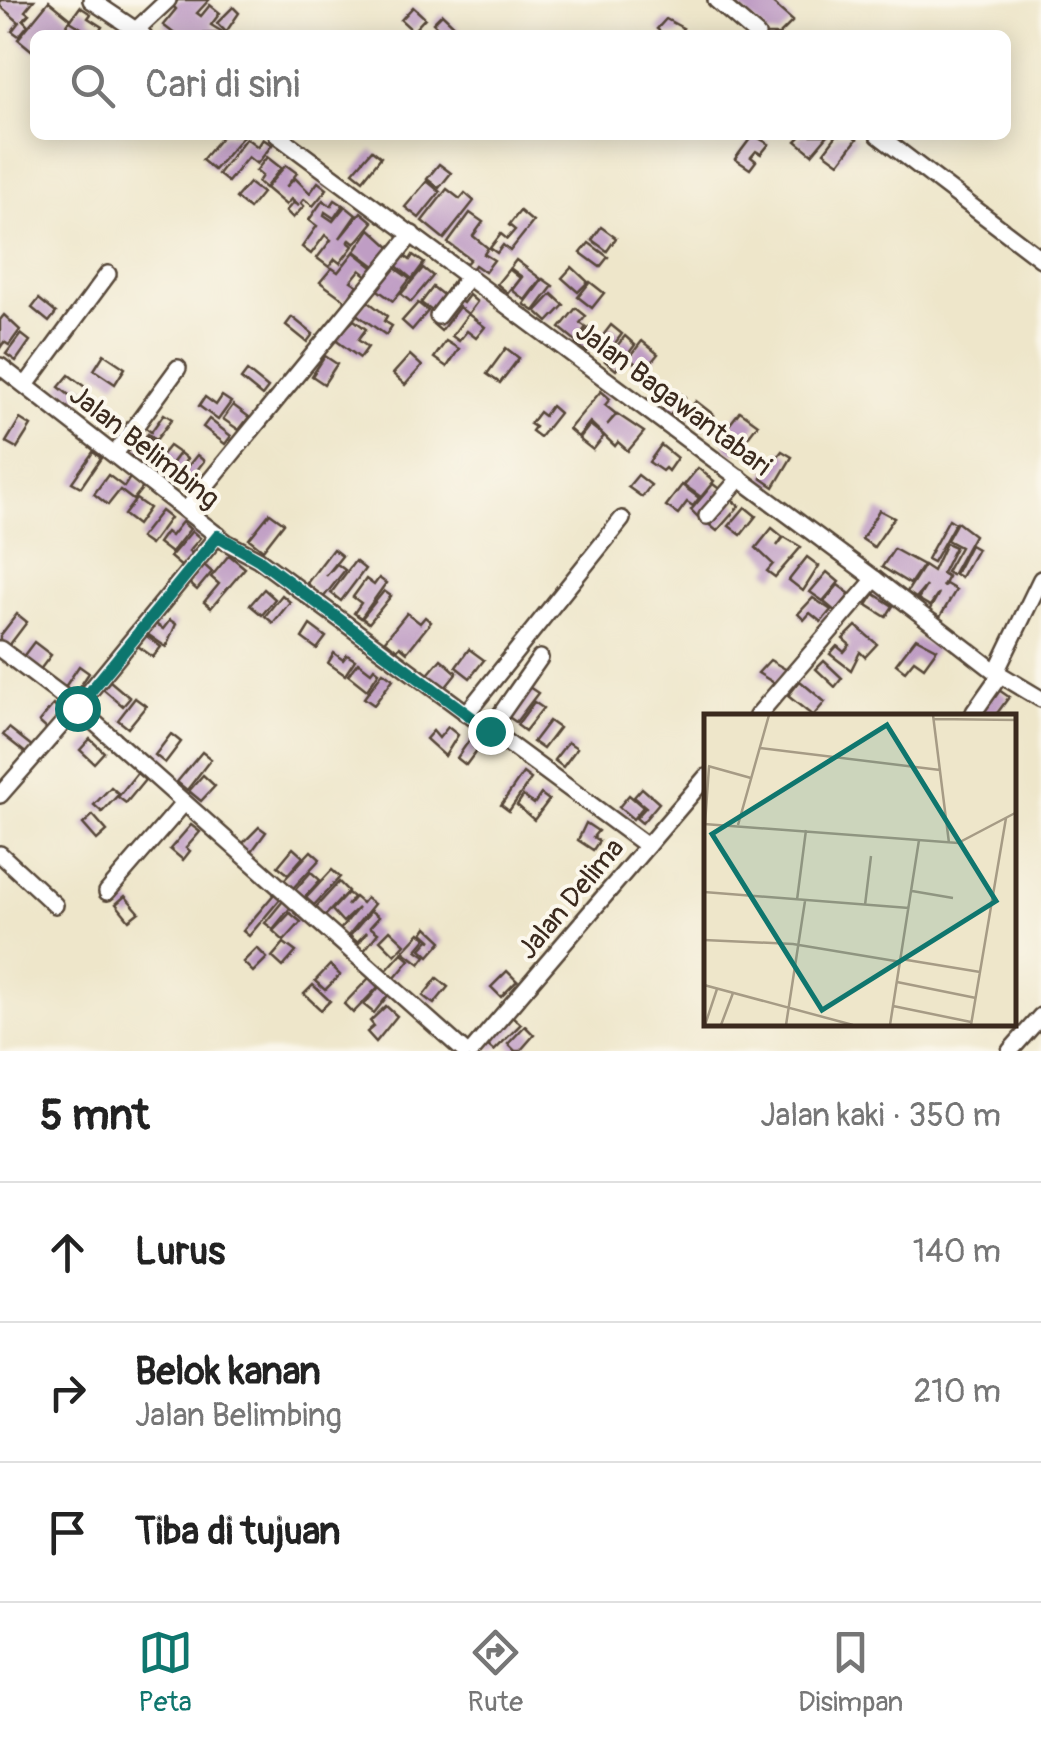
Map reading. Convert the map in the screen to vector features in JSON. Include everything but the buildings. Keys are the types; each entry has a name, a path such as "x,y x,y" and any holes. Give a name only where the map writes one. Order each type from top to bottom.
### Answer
{"street":[{"path":"91,0 136,30"},
{"path":"141,30 168,0"},
{"path":"716,0 751,30"},
{"name":"Jalan Bagawantabari","path":"285,140 998,674 1041,700"},
{"path":"885,140 1041,259"},
{"path":"186,510 412,234"},
{"path":"26,385 108,274"},
{"path":"438,316 468,276"},
{"name":"Jalan Belimbing","path":"0,366 218,536 258,559 648,846"},
{"path":"114,454 178,368"},
{"path":"707,516 740,478"},
{"path":"466,714 622,519"},
{"path":"0,795 218,536"},
{"path":"759,714 875,579"},
{"path":"974,712 998,674 1041,579"},
{"path":"0,649 77,708 184,804 475,1049"},
{"path":"490,731 540,658"},
{"name":"Jalan Delima","path":"475,1049 704,781"},
{"path":"106,892 184,804"},
{"path":"0,854 56,905"},
{"path":"1010,1051 1041,1016"}],"route":[{"path":"77,708 218,536 258,559 490,731"}]}
